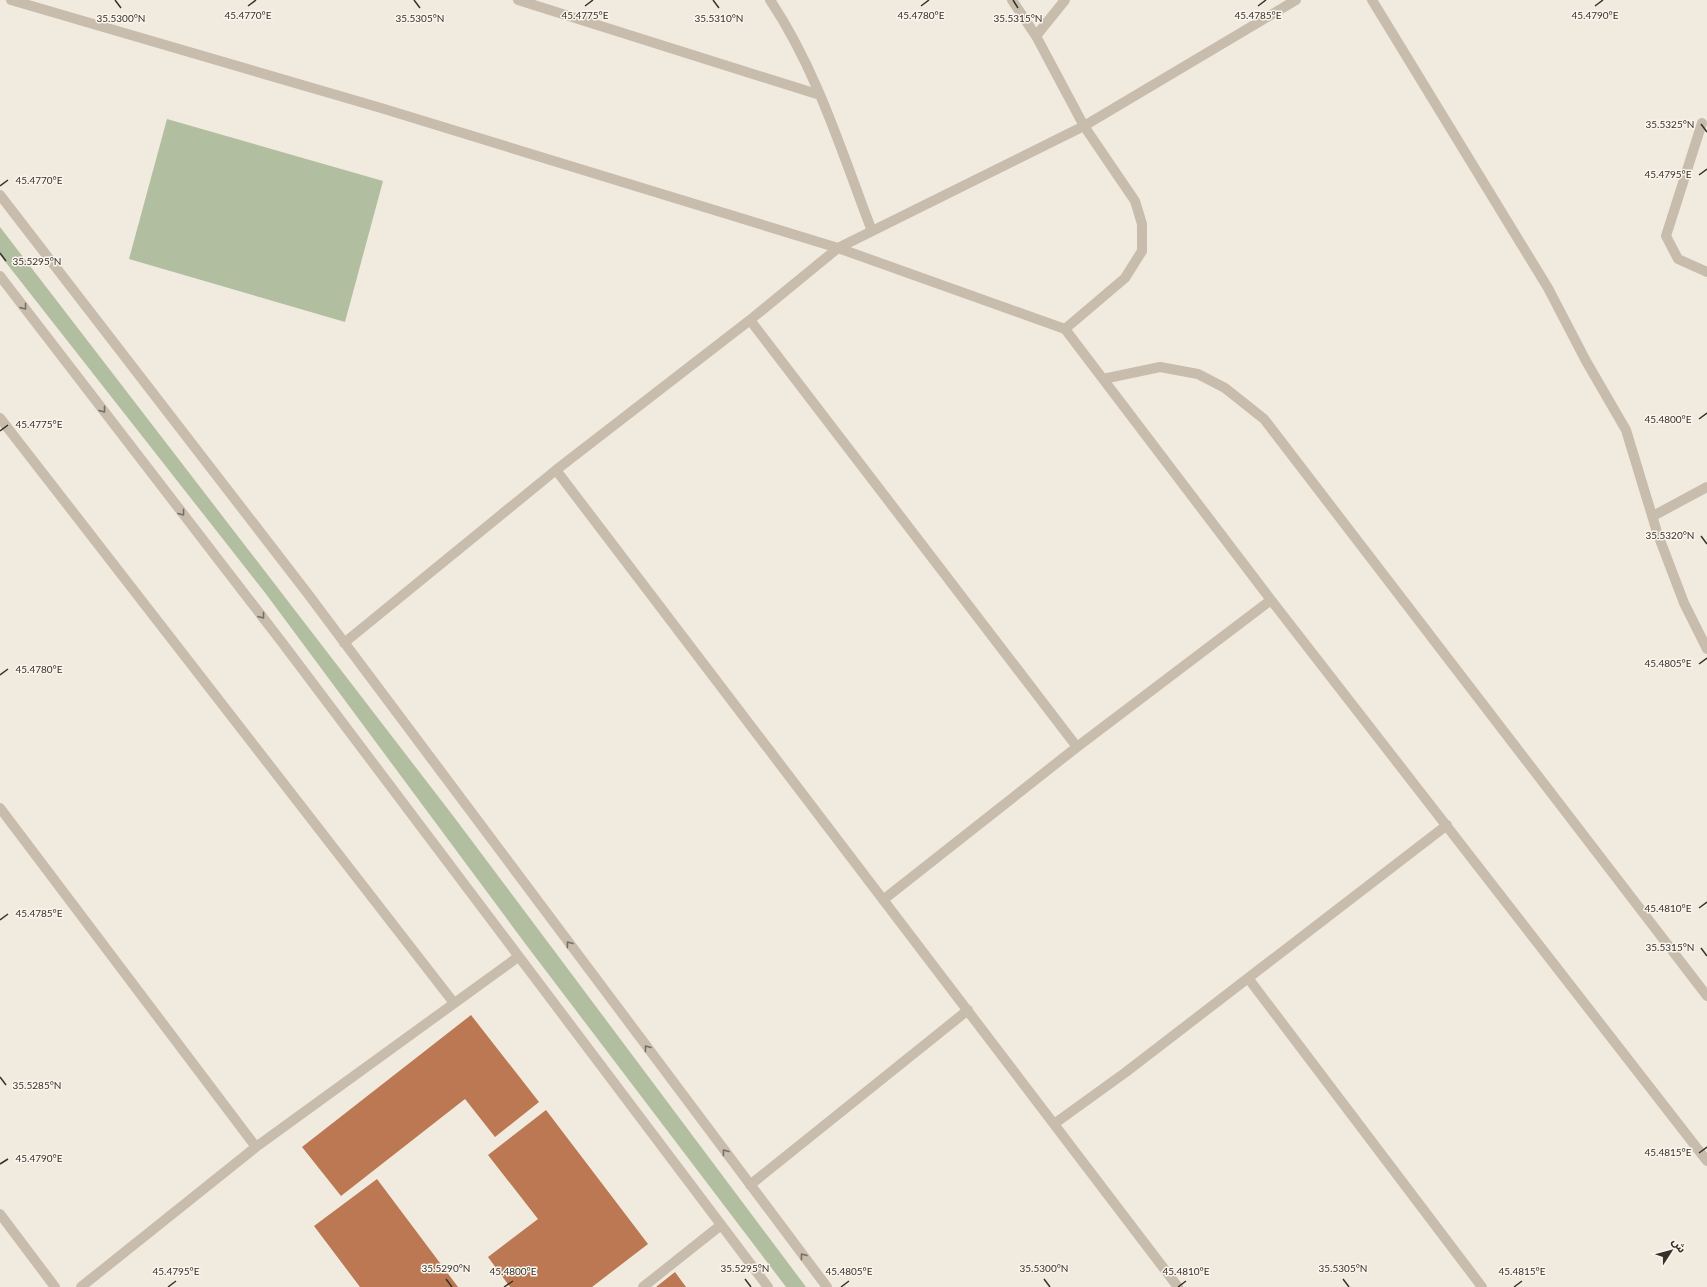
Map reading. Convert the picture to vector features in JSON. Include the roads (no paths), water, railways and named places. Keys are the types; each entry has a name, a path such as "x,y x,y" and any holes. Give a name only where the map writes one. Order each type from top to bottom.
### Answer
{"street":[{"path":"11,0 381,108 838,248 1065,329 1271,600 1707,1161"},
{"path":"518,0 820,95"},
{"path":"770,0 787,26 820,95 872,231"},
{"path":"1012,0 1036,36 1084,126 1135,201 1142,224 1142,251 1125,278 1065,329"},
{"path":"1036,36 1065,0"},
{"path":"344,643 556,470 750,320 838,248 1084,126 1296,0"},
{"path":"1372,0 1548,288 1586,361 1626,430 1652,516 1684,603 1707,649"},
{"path":"1702,123 1666,236 1678,259 1707,272"},
{"path":"0,195 344,643 827,1287"},
{"path":"0,276 289,652 768,1287"},
{"path":"750,320 1077,747"},
{"path":"1103,379 1160,367 1198,374 1225,388 1264,419 1707,996"},
{"path":"0,418 454,1003"},
{"path":"556,470 1178,1287"},
{"path":"1652,516 1707,487"},
{"path":"883,900 1077,747 1271,600"},
{"path":"0,808 256,1147"},
{"path":"1054,1124 1126,1072 1447,825"},
{"path":"81,1287 256,1147 518,957"},
{"path":"1248,978 1482,1287"},
{"path":"750,1185 968,1010"},
{"path":"0,1214 55,1287"},
{"path":"642,1287 721,1225"}]}
